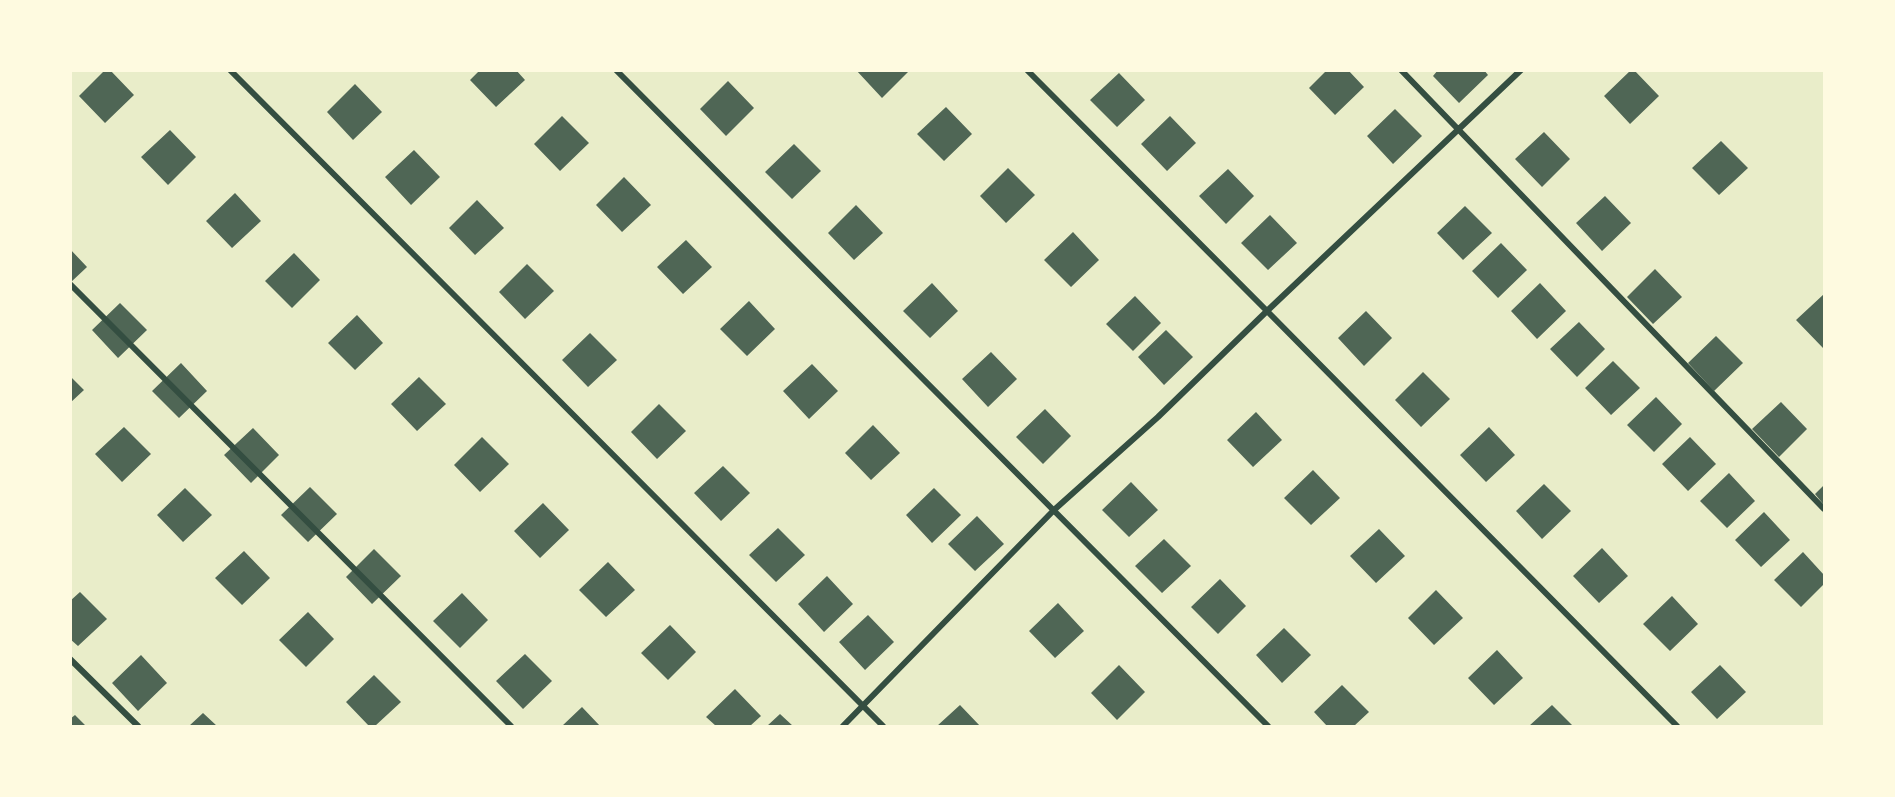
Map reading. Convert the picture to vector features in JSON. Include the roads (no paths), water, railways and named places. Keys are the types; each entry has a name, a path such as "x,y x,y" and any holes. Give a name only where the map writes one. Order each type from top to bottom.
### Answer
{"street":[{"path":"230,70 883,726"},
{"path":"616,70 1268,726"},
{"path":"1027,70 1677,726"},
{"path":"1401,70 1824,509"},
{"path":"843,726 1054,510 1158,417 1267,310 1521,70"},
{"path":"70,284 511,726"},
{"path":"70,659 138,726"}]}
